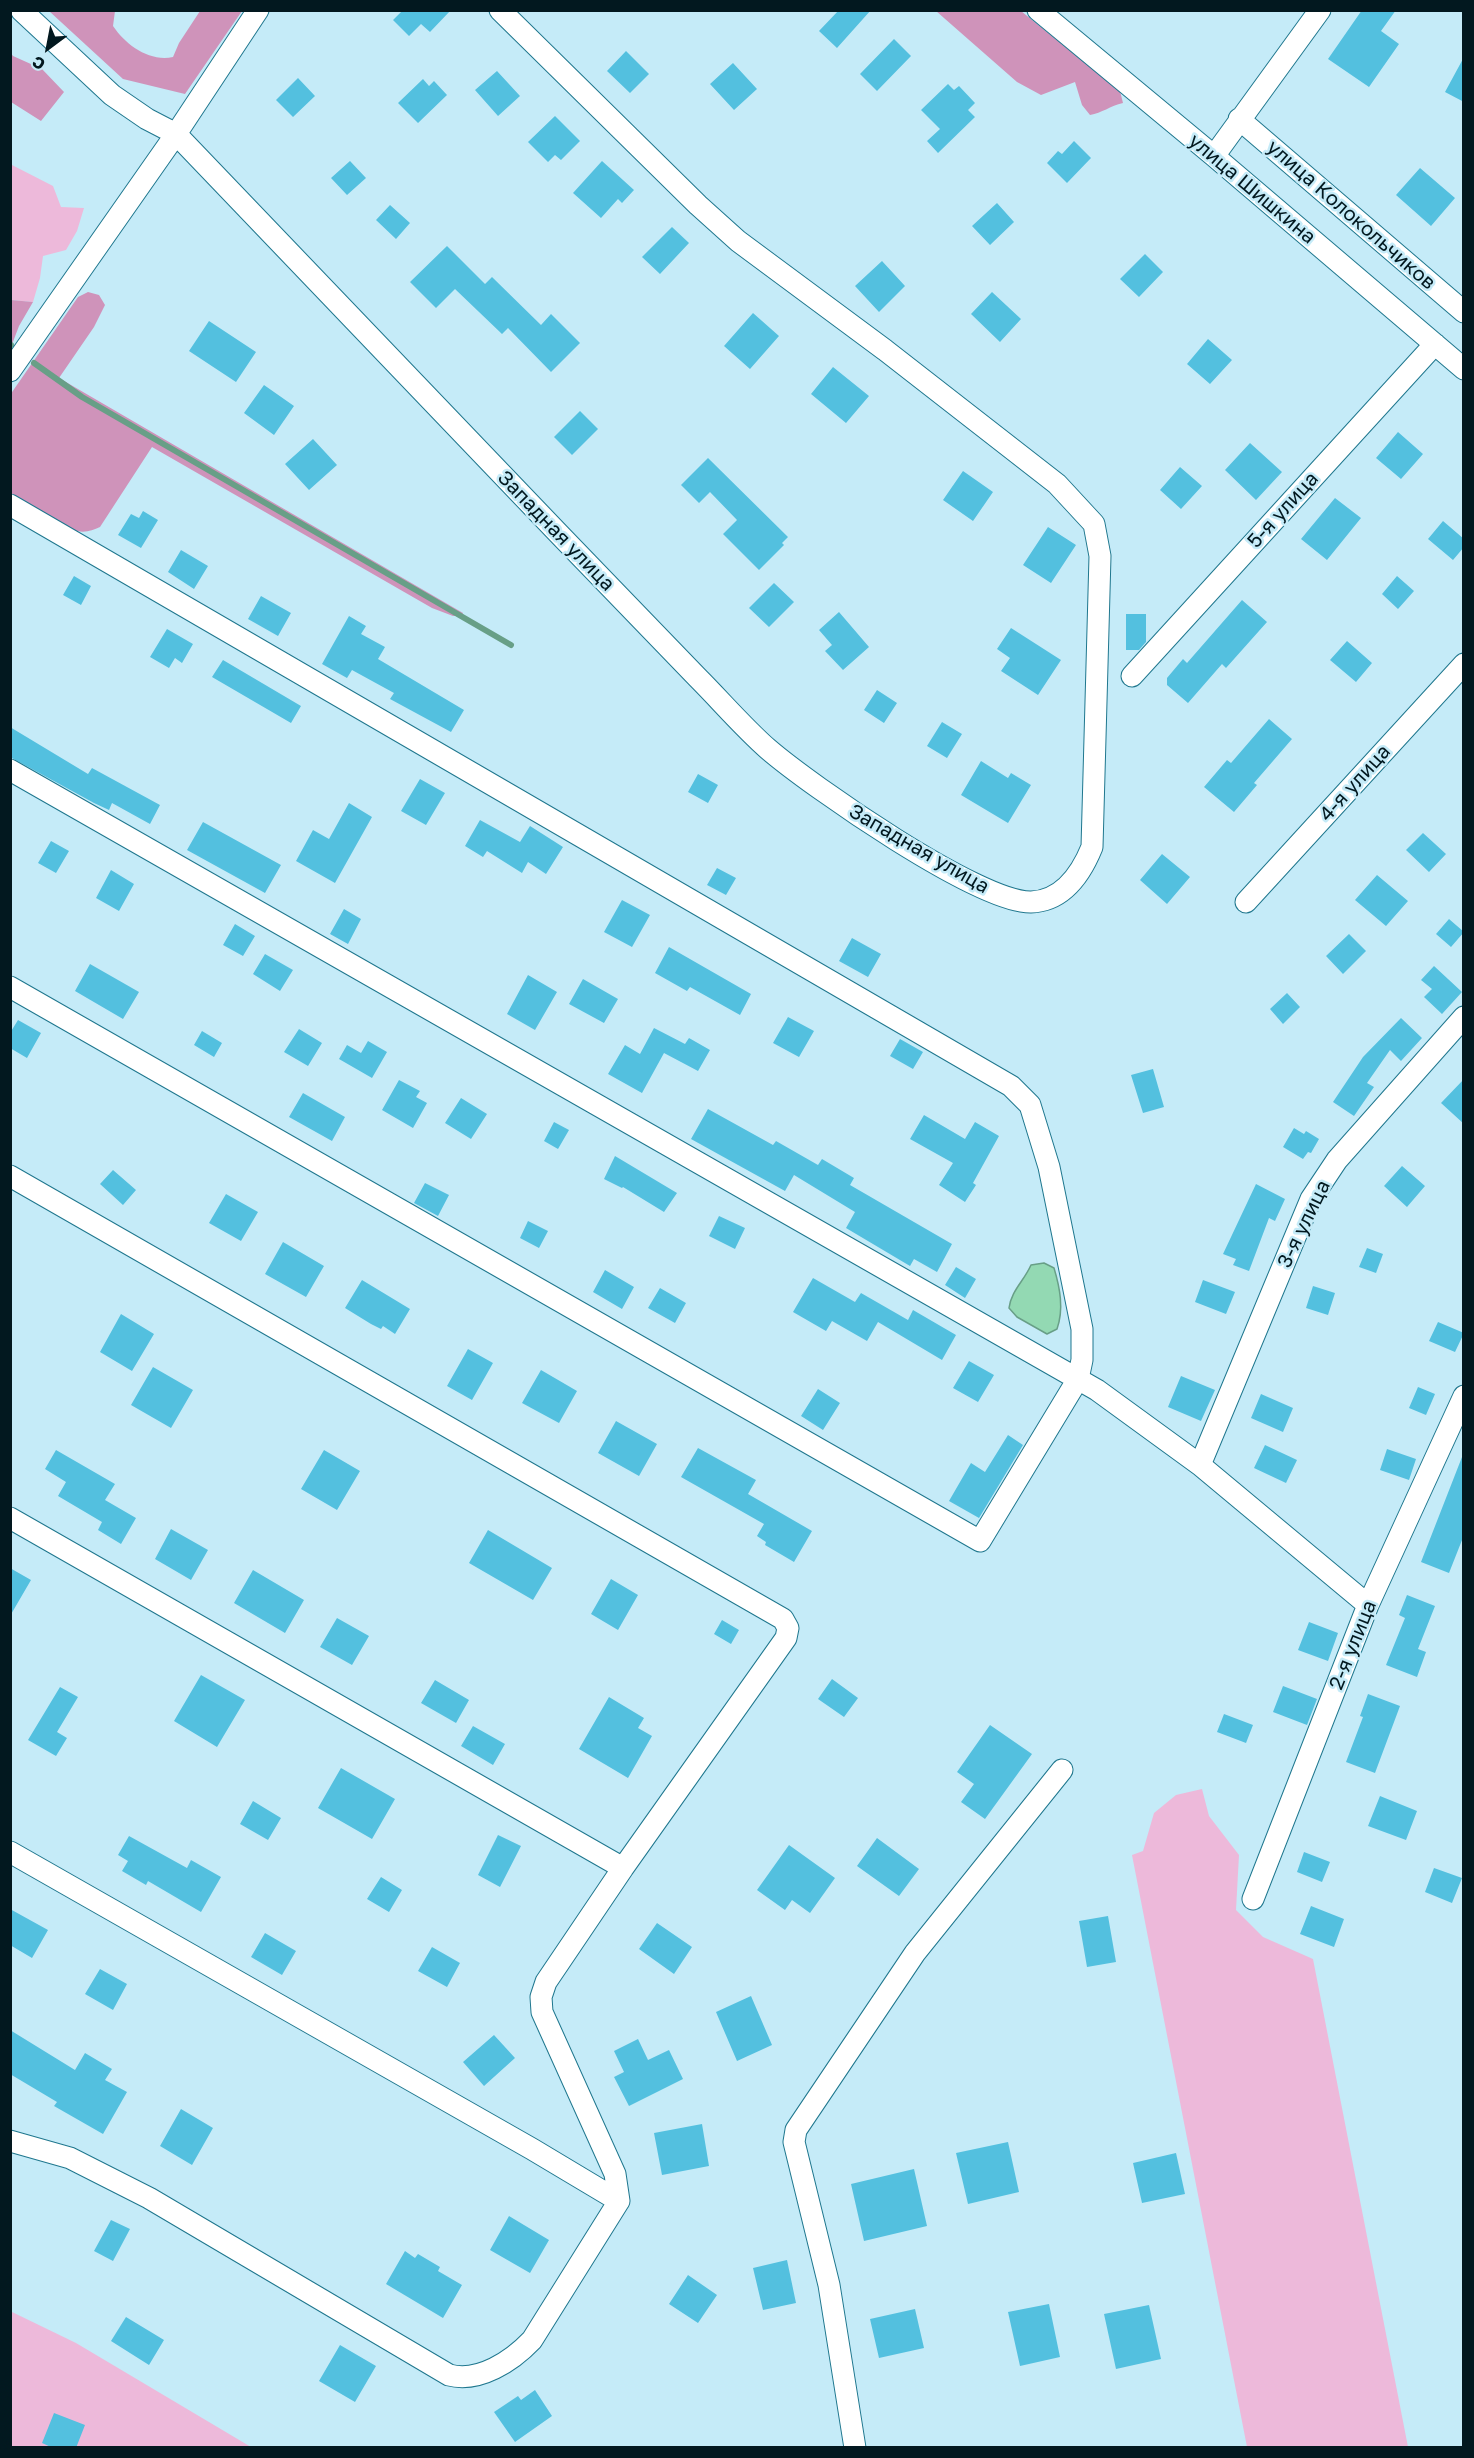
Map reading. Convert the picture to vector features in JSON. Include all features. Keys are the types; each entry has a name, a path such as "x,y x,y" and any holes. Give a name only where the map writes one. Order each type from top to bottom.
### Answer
{"street":[{"name":"Западная улица","path":"21,10 112,94 147,119 176,134 766,748 810,782 951,872 1001,897 1029,902 1047,900 1066,888 1083,868 1092,847 1100,556 1094,524 1057,484 885,350 738,241 698,205 500,10"},
{"path":"10,371 176,134 258,10"},
{"name":"улица Шишкина","path":"1038,10 1464,369"},
{"path":"1214,156 1320,10"},
{"name":"улица Колокольчиков","path":"1239,119 1464,312"},
{"name":"5-я улица","path":"1132,676 1435,344"},
{"path":"10,505 1011,1086 1030,1105 1049,1167 1082,1329 1082,1360 1078,1379 980,1541 10,987"},
{"name":"4-я улица","path":"1246,902 1464,664"},
{"path":"10,770 1078,1379 1200,1465 1368,1605"},
{"name":"3-я улица","path":"1200,1465 1311,1199 1337,1160 1464,1017"},
{"path":"10,1176 783,1619 788,1628 786,1638 546,1982 541,1997 542,2013 615,2174 619,2200 532,2340 505,2363 472,2377 459,2378 449,2375 149,2198 70,2158 10,2141"},
{"name":"2-я улица","path":"1253,1899 1368,1605 1464,1396"},
{"path":"10,1518 624,1868"},
{"path":"855,2448 830,2285 794,2142 796,2130 915,1953 1062,1770"},
{"path":"10,1852 619,2200"}],"shaded area":[{"path":"49,11 115,11 113,26 124,40 147,54 164,58 173,57 179,43 200,11 242,11 185,94 123,79"},
{"path":"936,11 1021,11 1120,91 1123,103 1090,115 1082,105 1075,82 1041,95 1017,82"},
{"path":"10,52 13,56 42,69 64,92 41,121 11,102"},
{"path":"10,160 12,165 53,186 61,207 84,208 77,231 66,250 43,256 33,302 11,300"},
{"path":"88,292 99,295 105,305 94,327 59,378 463,613 462,616 453,616 432,608 152,447 100,527 92,530 83,532 70,529 11,493 10,395 78,297"},
{"path":"11,300 33,302 19,326 11,347"},
{"path":"1044,1263 1054,1268 1061,1306 1057,1329 1047,1334 1017,1317 1009,1308 1012,1296 1031,1265"},
{"path":"1202,1789 1209,1816 1239,1855 1236,1910 1263,1937 1313,1959 1408,2447 1247,2447 1132,1855 1143,1851 1154,1813 1176,1795"},
{"path":"10,2311 76,2343 251,2447 11,2447"}],"building":[{"path":"403,10 451,10 430,32 421,24 409,36 393,20"},
{"path":"839,10 871,10 837,48 819,31"},
{"path":"1362,10 1396,10 1381,31 1399,44 1369,87 1328,59"},
{"path":"894,39 911,56 877,91 860,74"},
{"path":"626,51 649,74 630,93 607,71"},
{"path":"1464,57 1464,102 1445,92"},
{"path":"733,63 757,89 734,110 710,84"},
{"path":"497,71 520,96 498,116 475,90"},
{"path":"298,78 315,96 293,117 276,100"},
{"path":"423,79 429,86 434,81 447,95 418,123 398,103"},
{"path":"948,84 954,90 959,86 975,103 968,110 975,117 938,153 927,141 940,129 921,110"},
{"path":"555,116 580,141 561,160 555,155 548,162 528,142"},
{"path":"1074,141 1091,158 1067,183 1047,163 1058,151 1062,154"},
{"path":"350,161 366,178 347,195 331,178"},
{"path":"602,161 634,190 622,203 618,199 601,218 573,193"},
{"path":"1420,168 1455,198 1431,226 1396,195"},
{"path":"997,203 1014,222 990,245 972,226"},
{"path":"390,205 410,223 396,239 376,220"},
{"path":"672,227 689,243 660,274 642,257"},
{"path":"447,246 485,284 492,277 541,325 551,314 580,343 551,372 508,328 502,334 455,289 436,308 410,282"},
{"path":"1145,254 1163,272 1139,297 1120,279"},
{"path":"882,261 905,286 879,312 855,286"},
{"path":"992,292 1021,319 1000,342 971,314"},
{"path":"753,313 779,336 750,369 724,346"},
{"path":"209,321 256,352 236,382 189,351"},
{"path":"1208,339 1232,360 1210,384 1187,364"},
{"path":"833,367 869,396 846,423 811,394"},
{"path":"264,385 294,406 274,435 244,413"},
{"path":"580,411 598,429 572,455 554,437"},
{"path":"1398,432 1423,454 1401,479 1376,458"},
{"path":"313,439 337,465 309,490 285,464"},
{"path":"1250,443 1282,472 1256,500 1225,470"},
{"path":"708,458 788,537 782,543 784,545 759,570 723,534 737,520 710,492 699,503 681,485"},
{"path":"1180,467 1202,486 1181,509 1160,490"},
{"path":"963,471 993,492 973,521 943,500"},
{"path":"1335,498 1361,518 1327,560 1301,539"},
{"path":"143,511 158,520 141,548 118,535 131,514 139,518"},
{"path":"1443,521 1464,539 1464,547 1453,560 1428,539"},
{"path":"1048,527 1076,545 1051,583 1023,565"},
{"path":"181,550 208,566 194,589 168,572"},
{"path":"74,576 91,586 81,605 63,595"},
{"path":"1397,576 1414,591 1398,609 1382,594"},
{"path":"774,583 794,602 769,627 749,608"},
{"path":"261,596 291,613 278,636 248,619"},
{"path":"1242,600 1267,622 1226,668 1222,664 1188,703 1167,685 1167,678 1183,659 1187,663"},
{"path":"839,612 869,647 843,670 825,651 832,645 819,630"},
{"path":"1126,614 1146,614 1146,642 1139,650 1126,650"},
{"path":"349,616 366,626 361,634 385,647 378,659 464,710 451,732 390,699 394,693 352,670 347,678 322,664"},
{"path":"1011,628 1061,660 1038,695 1001,671 1010,658 997,649"},
{"path":"167,629 193,644 182,663 175,658 169,668 150,657"},
{"path":"1347,641 1372,663 1356,682 1330,660"},
{"path":"223,660 301,706 291,723 212,677"},
{"path":"877,690 897,703 884,723 864,710"},
{"path":"1269,719 1292,739 1254,783 1257,785 1234,812 1204,787 1227,760 1231,763"},
{"path":"942,722 962,734 947,758 927,746"},
{"path":"10,727 88,774 92,768 160,805 150,824 112,803 109,810 94,803 10,757"},
{"path":"981,761 1008,778 1011,773 1031,785 1008,823 961,795"},
{"path":"698,774 718,785 708,803 688,792"},
{"path":"420,779 445,793 426,825 401,811"},
{"path":"349,803 372,817 335,883 296,861 313,830 329,839"},
{"path":"480,820 520,842 530,826 563,847 546,874 528,862 522,873 487,851 483,857 465,846"},
{"path":"203,822 281,865 265,893 187,850"},
{"path":"1423,833 1446,854 1429,872 1406,850"},
{"path":"51,841 69,851 56,873 38,863"},
{"path":"1162,854 1190,877 1167,904 1140,880"},
{"path":"717,868 736,878 726,895 707,885"},
{"path":"111,870 134,884 119,911 96,898"},
{"path":"1377,875 1408,901 1386,926 1355,900"},
{"path":"622,900 650,915 632,947 604,932"},
{"path":"344,909 361,919 348,944 330,934"},
{"path":"1449,919 1464,932 1451,947 1436,934"},
{"path":"235,924 255,936 243,956 223,945"},
{"path":"1349,934 1366,951 1343,974 1326,956"},
{"path":"852,938 881,954 868,977 839,961"},
{"path":"669,947 751,994 740,1015 690,987 687,991 655,973"},
{"path":"265,954 293,970 280,991 253,974"},
{"path":"90,964 139,992 123,1019 75,991"},
{"path":"1434,966 1462,992 1442,1014 1424,997 1432,989 1421,980"},
{"path":"528,975 557,992 535,1030 507,1014"},
{"path":"583,979 618,999 604,1023 569,1004"},
{"path":"1287,993 1300,1007 1283,1024 1270,1009"},
{"path":"788,1017 814,1031 799,1057 773,1043"},
{"path":"1401,1018 1422,1038 1401,1061 1390,1050 1367,1083 1374,1087 1354,1116 1333,1102 1363,1057"},
{"path":"18,1020 41,1033 27,1058 10,1048 10,1033"},
{"path":"654,1028 685,1044 689,1038 710,1050 698,1071 664,1053 642,1093 608,1074 625,1045 640,1054"},
{"path":"299,1029 322,1043 308,1066 284,1052"},
{"path":"202,1031 222,1043 214,1057 194,1045"},
{"path":"900,1039 923,1052 913,1069 890,1056"},
{"path":"368,1041 387,1052 372,1078 339,1059 347,1045 361,1053"},
{"path":"1153,1069 1164,1107 1143,1113 1131,1075"},
{"path":"1464,1079 1464,1124 1441,1103"},
{"path":"399,1080 420,1091 416,1097 427,1103 413,1128 382,1110"},
{"path":"303,1093 345,1117 332,1141 289,1117"},
{"path":"461,1098 487,1114 471,1139 445,1123"},
{"path":"708,1109 773,1145 776,1141 818,1165 822,1159 854,1178 850,1185 952,1244 937,1272 914,1259 910,1266 846,1228 855,1212 794,1175 785,1191 691,1139"},
{"path":"924,1115 965,1139 975,1122 999,1136 973,1183 976,1185 965,1202 939,1185 953,1163 910,1139"},
{"path":"554,1122 569,1130 558,1149 544,1141"},
{"path":"1294,1128 1304,1134 1306,1131 1319,1139 1311,1153 1308,1152 1303,1159 1283,1147"},
{"path":"615,1156 677,1193 664,1212 623,1187 604,1179"},
{"path":"1402,1166 1425,1186 1407,1207 1384,1186"},
{"path":"113,1170 136,1190 123,1205 100,1184"},
{"path":"425,1183 449,1195 438,1216 414,1203"},
{"path":"1256,1184 1285,1199 1275,1221 1269,1218 1249,1271 1233,1265 1236,1259 1223,1254"},
{"path":"226,1194 258,1212 241,1241 209,1223"},
{"path":"719,1216 745,1228 735,1249 709,1236"},
{"path":"528,1221 548,1231 539,1248 520,1238"},
{"path":"283,1242 324,1266 306,1297 265,1274"},
{"path":"1367,1248 1383,1254 1376,1273 1359,1267"},
{"path":"956,1267 976,1279 965,1298 945,1285"},
{"path":"605,1270 634,1287 622,1309 593,1292"},
{"path":"813,1278 855,1302 861,1293 908,1320 913,1310 956,1335 942,1360 878,1322 867,1341 832,1321 826,1331 793,1312"},
{"path":"362,1280 410,1309 395,1334 383,1326 381,1329 371,1324 345,1308"},
{"path":"1203,1280 1235,1292 1226,1314 1195,1302"},
{"path":"1313,1286 1335,1293 1328,1315 1306,1308"},
{"path":"660,1288 686,1303 675,1323 648,1308"},
{"path":"121,1314 154,1334 132,1371 100,1352"},
{"path":"1438,1322 1464,1333 1455,1352 1429,1341"},
{"path":"468,1349 493,1363 472,1400 447,1386"},
{"path":"969,1361 994,1375 978,1402 953,1388"},
{"path":"153,1367 193,1390 171,1428 131,1405"},
{"path":"541,1370 577,1391 559,1423 522,1403"},
{"path":"1181,1376 1215,1390 1201,1421 1168,1407"},
{"path":"1418,1387 1435,1394 1426,1415 1409,1408"},
{"path":"818,1389 840,1403 823,1430 801,1416"},
{"path":"1261,1394 1293,1408 1283,1432 1251,1418"},
{"path":"616,1421 657,1444 639,1476 598,1453"},
{"path":"1008,1435 1023,1445 979,1518 949,1501 971,1463 985,1472"},
{"path":"1265,1445 1297,1460 1286,1483 1254,1468"},
{"path":"698,1448 756,1480 748,1494 812,1531 794,1562 765,1545 766,1542 757,1536 764,1524 681,1477"},
{"path":"1387,1449 1416,1459 1409,1480 1380,1470"},
{"path":"56,1450 115,1484 105,1500 136,1518 121,1544 98,1530 102,1522 58,1496 66,1482 45,1469"},
{"path":"324,1450 360,1471 337,1510 301,1489"},
{"path":"1462,1457 1464,1535 1449,1573 1421,1562"},
{"path":"171,1529 208,1550 191,1580 155,1559"},
{"path":"488,1530 552,1568 533,1600 469,1563"},
{"path":"10,1568 31,1580 10,1616"},
{"path":"253,1570 304,1600 285,1633 234,1603"},
{"path":"611,1579 638,1595 618,1630 591,1614"},
{"path":"1407,1595 1435,1606 1418,1649 1426,1652 1417,1677 1386,1665 1405,1618 1399,1615"},
{"path":"337,1618 369,1636 352,1665 320,1647"},
{"path":"722,1620 739,1630 731,1644 714,1634"},
{"path":"1309,1622 1338,1633 1328,1661 1298,1650"},
{"path":"201,1675 245,1700 217,1747 174,1721"},
{"path":"832,1679 858,1698 844,1717 818,1699"},
{"path":"435,1680 469,1700 456,1723 421,1703"},
{"path":"1283,1686 1317,1699 1307,1725 1273,1712"},
{"path":"60,1687 78,1697 57,1732 67,1738 56,1756 28,1740"},
{"path":"1368,1694 1400,1706 1375,1773 1346,1762 1363,1717 1360,1716"},
{"path":"609,1697 644,1718 638,1728 652,1736 628,1778 579,1749"},
{"path":"1224,1714 1253,1725 1246,1743 1217,1732"},
{"path":"990,1725 1032,1754 985,1819 961,1802 974,1784 957,1772"},
{"path":"473,1726 505,1744 493,1765 461,1746"},
{"path":"341,1768 395,1799 372,1839 318,1808"},
{"path":"1380,1796 1417,1811 1406,1840 1368,1826"},
{"path":"253,1801 281,1818 268,1840 240,1824"},
{"path":"498,1835 521,1846 500,1887 478,1875"},
{"path":"129,1836 187,1868 191,1860 221,1877 201,1912 148,1881 146,1885 122,1871 128,1861 118,1855"},
{"path":"877,1838 919,1869 899,1896 857,1866"},
{"path":"789,1845 835,1878 810,1913 792,1900 785,1910 757,1890"},
{"path":"1304,1852 1330,1862 1322,1882 1297,1872"},
{"path":"1434,1868 1462,1878 1452,1903 1425,1892"},
{"path":"381,1877 402,1890 389,1912 367,1899"},
{"path":"1311,1906 1344,1919 1334,1947 1300,1934"},
{"path":"10,1909 48,1930 32,1958 10,1945"},
{"path":"1108,1916 1116,1962 1087,1967 1079,1921"},
{"path":"657,1923 692,1947 674,1974 639,1949"},
{"path":"265,1933 296,1951 282,1975 251,1957"},
{"path":"432,1947 460,1963 447,1987 418,1971"},
{"path":"100,1969 127,1984 113,2010 85,1994"},
{"path":"751,1996 772,2045 737,2061 716,2012"},
{"path":"10,2030 75,2070 85,2053 112,2069 105,2080 127,2092 103,2134 54,2106 57,2102 10,2074"},
{"path":"494,2035 515,2058 484,2086 463,2062"},
{"path":"638,2039 648,2060 669,2050 683,2079 629,2106 614,2077 624,2072 614,2051"},
{"path":"181,2109 213,2128 192,2165 160,2146"},
{"path":"702,2124 709,2166 662,2175 654,2133"},
{"path":"1008,2142 1019,2192 968,2204 956,2153"},
{"path":"1176,2153 1185,2194 1142,2203 1133,2163"},
{"path":"914,2169 927,2226 864,2241 851,2184"},
{"path":"509,2216 549,2240 530,2273 490,2250"},
{"path":"111,2220 130,2229 113,2261 94,2251"},
{"path":"405,2251 415,2258 418,2254 440,2267 438,2271 462,2285 443,2318 386,2284"},
{"path":"787,2260 796,2303 763,2310 753,2268"},
{"path":"688,2275 717,2295 698,2323 669,2304"},
{"path":"1049,2304 1060,2357 1020,2366 1008,2312"},
{"path":"1149,2305 1161,2359 1116,2369 1104,2314"},
{"path":"915,2309 924,2348 879,2358 870,2319"},
{"path":"126,2317 164,2340 149,2365 111,2341"},
{"path":"340,2345 376,2366 355,2402 319,2381"},
{"path":"535,2390 552,2416 515,2442 494,2412 518,2396 521,2400"},
{"path":"54,2413 85,2425 76,2448 53,2448 42,2443"}],"waterway":[{"path":"34,363 82,397 511,645"}]}
